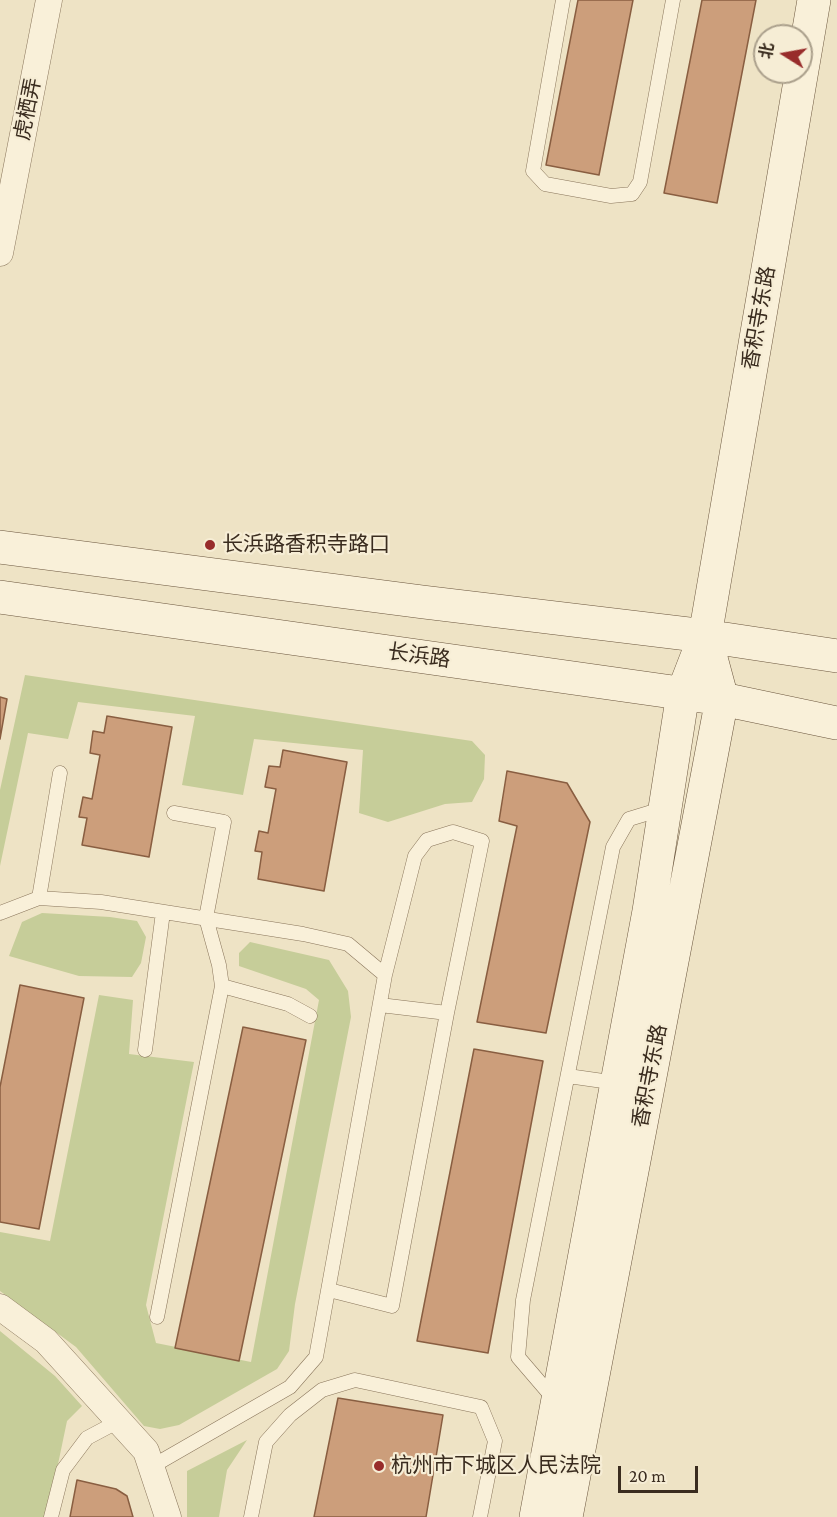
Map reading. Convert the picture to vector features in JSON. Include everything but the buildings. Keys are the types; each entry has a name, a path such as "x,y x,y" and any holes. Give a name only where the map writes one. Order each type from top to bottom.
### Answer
{"main road":[{"name":"香积寺东路","path":"536,1517 649,911 683,693 705,636 814,0"},
{"path":"0,547 705,636 837,656"},
{"name":"长浜路","path":"0,597 683,693 837,723"},
{"name":"香积寺东路","path":"566,1517 722,699 705,636"}],"street":[{"name":"虎栖弄","path":"0,253 49,0"},
{"path":"0,1307 46,1341 146,1451 168,1517"}],"lane":[{"path":"563,0 533,171 544,184 611,196 632,194 640,182 673,0"},
{"path":"39,898 60,773"},
{"path":"557,1403 518,1357 523,1300 613,847 629,819 666,807"},
{"path":"158,1317 222,986 219,965 206,918 224,822 174,813"},
{"path":"152,1467 290,1387 316,1357 385,975 415,856 428,840 453,832 482,841 447,1012 392,1306 329,1290"},
{"path":"0,913 39,898 101,902 206,918 348,944 385,975"},
{"path":"145,1050 163,912"},
{"path":"222,986 288,1004 310,1016"},
{"path":"380,1005 447,1012"},
{"path":"568,1076 617,1083"},
{"path":"251,1517 266,1442 290,1416 322,1390 355,1380 481,1407 495,1441 480,1517"},
{"path":"51,1517 63,1470 87,1438 119,1421"}],"green space":[{"path":"25,675 472,741 485,755 484,779 472,802 445,804 388,822 359,813 363,750 254,739 243,795 182,785 195,716 78,702 68,739 28,733 0,866 0,790"},
{"path":"42,913 137,921 146,937 141,963 132,977 79,976 9,956 22,922"},
{"path":"250,942 329,960 348,991 351,1017 295,1304 289,1351 277,1369 179,1425 160,1429 144,1426 76,1347 0,1291 0,1232 50,1241 99,995 133,1000 129,1054 194,1062 146,1305 156,1343 251,1362 319,1000 306,989 239,966 239,953"},
{"path":"0,1331 55,1376 82,1406 67,1421 47,1517 0,1517"},
{"path":"247,1440 227,1470 219,1517 187,1517 187,1471"}],"place":[{"name":"长浜路香积寺路口","path":"210,545"},
{"name":"杭州市下城区人民法院","path":"379,1466"}]}
